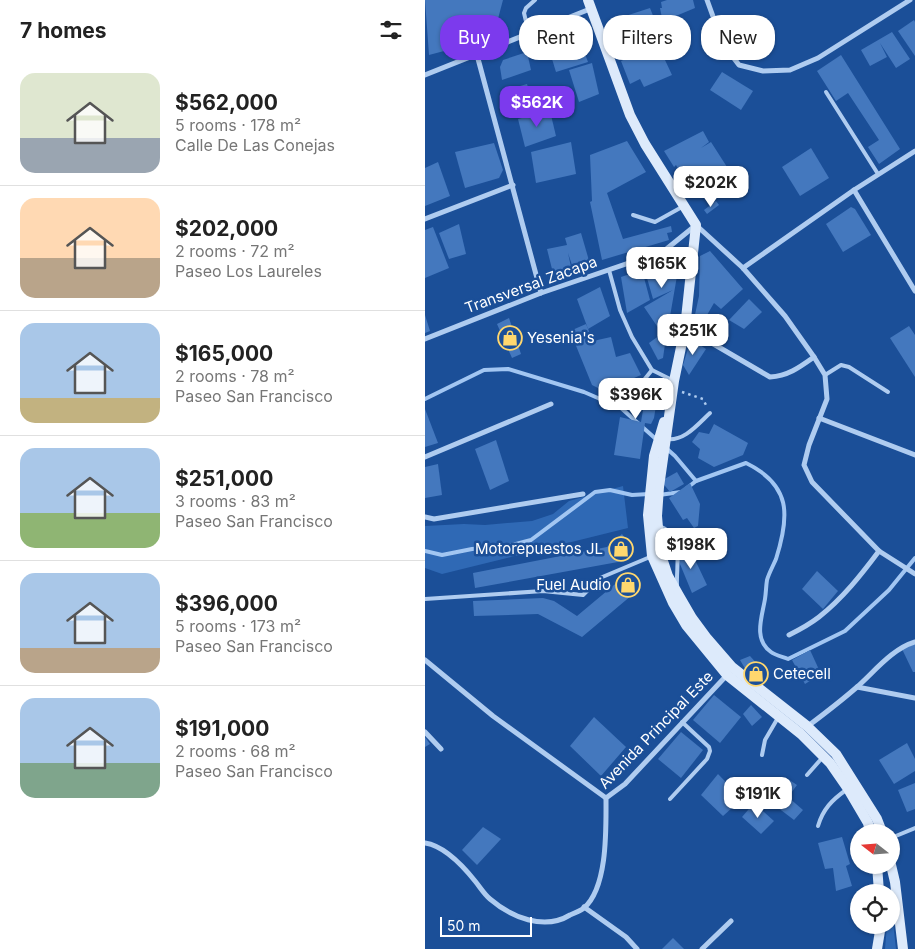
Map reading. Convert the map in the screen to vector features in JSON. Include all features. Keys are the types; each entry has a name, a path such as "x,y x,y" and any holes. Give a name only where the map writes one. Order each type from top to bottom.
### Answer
{"street":[{"path":"707,0 723,44 739,65 763,71 790,70 818,58 910,0"},
{"path":"568,15 589,5 630,115 645,144 696,225 743,268 785,316 825,375 827,399 809,445 804,465 812,482 879,551 915,574"},
{"path":"425,75 464,60"},
{"path":"478,60 541,293"},
{"path":"743,268 854,190 915,150"},
{"path":"425,220 513,185"},
{"path":"854,190 915,291"},
{"path":"696,225 685,328 664,439 650,485 660,552 668,576 677,594 697,624 731,666 807,726 836,754 873,812 878,824"},
{"name":"Transversal Zacapa","path":"425,339 541,293 664,251 696,225"},
{"path":"685,328 770,378 792,372 814,357"},
{"path":"425,457 551,404"},
{"path":"819,418 915,455"},
{"path":"425,517 434,519 583,494"},
{"path":"654,519 652,556 662,582 686,625 727,675 801,734 824,756 848,789 868,824"},
{"path":"789,635 818,618 840,599 879,551"},
{"path":"807,726 857,687 879,665 906,645 915,642"},
{"path":"425,660 493,716 606,798"},
{"name":"Avenida Principal Este","path":"425,843 435,845 464,868 489,899 511,913 533,922 550,922 566,918 584,907 596,890 603,870 606,798 625,784 727,675"},
{"path":"857,687 915,698"},
{"path":"425,732 441,749"},
{"path":"893,874 903,949"},
{"path":"584,907 626,937 637,949"},
{"path":"702,949 731,921"},
{"path":"877,949 880,934"}],"lane":[{"path":"524,15 526,8 535,0"},
{"path":"826,92 878,174"},
{"path":"633,215 655,222 684,206"},
{"path":"609,270 620,310 632,337 652,370 675,381"},
{"path":"825,375 841,365 849,367 888,392"},
{"path":"634,387 640,385 652,370"},
{"path":"664,439 673,440 687,434 710,413"},
{"path":"654,519 674,537 679,555 677,594"},
{"path":"425,599 543,591 583,595 600,578 652,556"},
{"path":"761,755 765,740 785,708"},
{"path":"670,798 707,760 710,751 709,747 682,722"},
{"path":"807,775 824,756"},
{"path":"818,826 821,814 828,805 848,789"},
{"path":"900,834 915,828"}],"path":[{"path":"681,392 703,399 710,413"}],"shaded area":[{"path":"623,486 628,528 442,574 425,568 425,526 485,525 532,521 553,514 569,501"},
{"path":"886,934 894,934 896,949 885,949"}],"building":[{"path":"425,0 503,0 499,15 440,15 440,52 429,55"},
{"path":"667,0 693,0 695,8 678,15 661,15 661,2"},
{"path":"650,8 653,15 628,15"},
{"path":"914,20 915,22 915,56 898,31"},
{"path":"892,32 910,59 896,68 880,43 887,57 870,66 861,50"},
{"path":"519,55 519,60 529,60 531,70 502,80 500,67 503,60 509,60 509,58"},
{"path":"841,55 900,149 879,164 868,147 879,140 848,93 836,101 817,71"},
{"path":"552,60 587,60 588,62 556,72"},
{"path":"665,60 672,75 644,87 640,79 630,84 621,61"},
{"path":"592,63 599,94 579,102 569,70"},
{"path":"722,72 753,91 741,110 710,90"},
{"path":"527,84 531,97 509,103 506,90"},
{"path":"550,111 556,136 525,147 518,119"},
{"path":"703,131 709,142 701,148 711,142 727,167 689,189 676,165 674,167 664,151"},
{"path":"627,141 646,172 607,193 623,239 671,226 672,232 667,233 669,240 602,260 590,202 592,201 590,155"},
{"path":"571,142 576,174 536,183 531,152"},
{"path":"494,143 503,170 499,178 465,188 455,152"},
{"path":"811,148 829,178 800,196 782,167"},
{"path":"438,162 450,196 425,206 425,168"},
{"path":"716,201 719,205 707,214 704,210"},
{"path":"851,207 855,209 871,235 843,252 826,224"},
{"path":"459,224 466,254 449,259 439,233"},
{"path":"433,227 449,268 425,278 425,230"},
{"path":"581,233 590,264 573,268 568,253 571,267 555,272 552,269 547,249 567,245 565,238"},
{"path":"710,251 743,289 721,309 714,303 700,327 693,324 699,296 700,256"},
{"path":"678,255 677,276 668,328 661,332 644,307 673,290 653,299 643,264"},
{"path":"642,270 650,300 627,313 621,277"},
{"path":"600,287 610,316 588,329 577,299"},
{"path":"749,299 762,312 744,329 729,320"},
{"path":"425,315 430,331 425,333"},
{"path":"509,318 521,354 512,358 497,324"},
{"path":"586,324 593,341 611,337 616,357 630,353 641,375 604,391 592,385 570,331"},
{"path":"909,326 915,335 915,377 890,338"},
{"path":"667,330 663,358 658,360 649,343"},
{"path":"691,339 706,349 689,375 683,365"},
{"path":"650,379 660,381 654,418 651,424 645,423 640,459 614,455 620,417 641,422 645,398 632,407 630,406 631,398 614,395 614,388 647,389"},
{"path":"425,409 438,443 425,447"},
{"path":"714,424 748,443 743,455 714,467 698,458 700,449 692,442 699,432 709,434"},
{"path":"496,440 509,481 490,490 475,449"},
{"path":"438,464 442,495 425,498 425,467"},
{"path":"677,472 684,484 670,492 661,481"},
{"path":"690,483 700,504 698,526 694,528 687,518 683,520 669,498"},
{"path":"622,534 631,547 618,562 475,588 473,573 607,547"},
{"path":"689,547 707,585 692,593 675,552"},
{"path":"817,571 838,591 823,609 802,589"},
{"path":"626,575 638,590 582,637 538,614 474,616 473,601 543,598 554,601 577,616"},
{"path":"915,644 915,672 913,672 902,649"},
{"path":"810,650 821,674 805,684 792,660"},
{"path":"750,656 758,665 747,672 740,660"},
{"path":"758,666 763,671 756,678 749,672"},
{"path":"714,695 741,717 720,743 693,720"},
{"path":"751,705 762,717 752,726 743,714"},
{"path":"594,717 626,747 601,776 570,746"},
{"path":"681,732 703,750 681,778 658,759"},
{"path":"425,737 430,744 425,747"},
{"path":"907,743 915,759 915,771 894,784 879,760"},
{"path":"718,774 742,799 723,816 701,795"},
{"path":"788,779 797,785 788,797 803,810 794,820 773,804"},
{"path":"915,783 915,809 907,812 898,790"},
{"path":"754,803 774,821 761,834 742,817"},
{"path":"483,827 501,839 477,865 462,850"},
{"path":"842,837 850,864 846,866 851,884 850,887 836,891 833,868 825,869 818,843"},
{"path":"673,938 684,949 662,949"}],"waterway":[{"path":"425,399 484,370 508,369 584,392 621,408 657,440"},
{"path":"666,448 696,481"},
{"path":"687,488 696,481 746,463 772,481 779,491 785,515 784,529 776,559 767,580 760,634 765,647 771,652 788,659 845,631 889,590 915,558"},
{"path":"425,551 442,555 472,549 508,546 531,540 595,492 610,490 632,495 649,494"},
{"path":"659,495 681,492"}],"place":[{"name":"Yesenia's","path":"510,338"},
{"name":"Motorepuestos JL","path":"621,549"},
{"name":"Fuel Audio","path":"628,585"},
{"name":"Cetecell","path":"756,674"}]}
